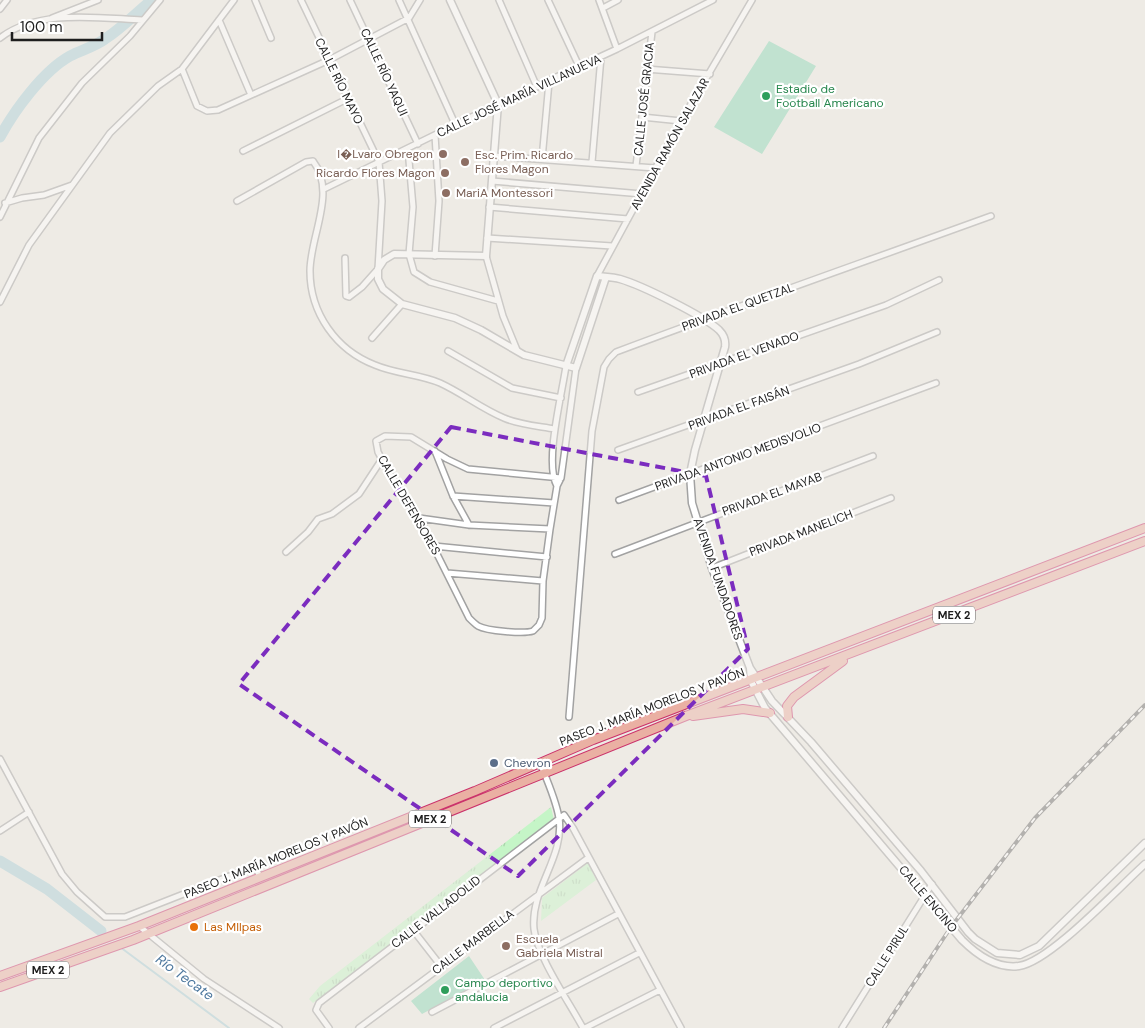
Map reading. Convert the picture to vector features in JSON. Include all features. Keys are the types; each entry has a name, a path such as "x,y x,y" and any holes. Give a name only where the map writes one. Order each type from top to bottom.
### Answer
{"highway":[{"name":"PASEO J. MARÍA MORELOS Y PAVÓN","path":"0,976 124,932 593,740 1145,528"},
{"name":"PASEO J. MARÍA MORELOS Y PAVÓN","path":"0,987 133,940 686,716 764,688 1145,541"},
{"path":"788,717 787,706 794,697 853,654"},
{"path":"686,716 703,716 743,708 770,713"}],"street":[{"path":"0,10 7,0"},
{"path":"0,38 12,29 48,19 98,0"},
{"path":"0,217 27,159 50,123 82,83 130,36 160,0"},
{"path":"0,302 30,245 110,133 158,86 182,69 234,0"},
{"path":"254,0 272,38"},
{"name":"CALLE RÍO MAYO","path":"301,0 347,99 379,162"},
{"name":"CALLE RÍO YAQUI","path":"350,0 418,144"},
{"path":"399,0 456,126"},
{"path":"182,69 197,106 207,111 218,110 329,60 408,18 420,0"},
{"path":"450,0 498,104 486,256 498,301 518,352"},
{"path":"499,0 537,87"},
{"path":"548,0 579,66"},
{"path":"599,0 617,49"},
{"path":"603,8 618,0"},
{"name":"CALLE JOSÉ MARÍA VILLANUEVA","path":"324,189 498,104 601,57 713,0"},
{"name":"AVENIDA RAMÓN SALAZAR","path":"552,477 555,429 566,366 597,276 681,120 710,74 752,0"},
{"path":"48,19 114,17 142,20"},
{"path":"218,20 251,95"},
{"name":"CALLE JOSÉ GRACIA","path":"636,166 646,69 652,32"},
{"path":"592,162 601,57"},
{"path":"646,69 710,74"},
{"path":"542,159 549,82"},
{"path":"243,151 347,99"},
{"path":"642,116 681,120"},
{"path":"435,135 439,200 435,256"},
{"path":"408,149 413,207 409,254 412,268 422,278 498,301"},
{"path":"494,156 655,168"},
{"path":"237,201 310,161 315,163 324,189 311,254 310,283 318,311 330,333 356,354 375,365 430,379 516,422 555,429"},
{"path":"379,162 382,201 378,279 383,289 402,304 455,318 481,330 518,352 576,368"},
{"path":"492,181 642,194"},
{"path":"5,203 44,195 73,185"},
{"path":"489,207 628,219"},
{"name":"PRIVADA EL QUETZAL","path":"569,717 592,431 604,367 608,359 616,352 991,216"},
{"path":"487,238 612,246"},
{"path":"345,258 346,296 350,297 389,256 400,253 435,256 486,256"},
{"name":"AVENIDA RAMÓN SALAZAR","path":"542,618 543,581 550,529 560,478 576,368 606,277 605,263"},
{"name":"AVENIDA FUNDADORES","path":"597,276 634,284 703,320 718,330 725,339 690,474 696,522 755,679"},
{"name":"PRIVADA EL VENADO","path":"638,392 886,305 939,280"},
{"path":"372,338 402,304"},
{"name":"PRIVADA EL FAISÁN","path":"618,450 859,364 937,332"},
{"path":"448,351 512,388 561,398"},
{"name":"PRIVADA ANTONIO MEDISVOLIO","path":"619,500 936,383"},
{"name":"CALLE DEFENSORES","path":"435,452 411,437 385,436 376,441 382,459 405,500 419,518 473,622 483,628 530,632 536,629 542,618"},
{"path":"435,452 468,469 560,478"},
{"path":"435,452 453,496 469,525"},
{"name":"PRIVADA EL MAYAB","path":"615,554 873,456"},
{"path":"286,552 308,532 318,519 332,514 359,494 382,459"},
{"path":"552,477 557,486"},
{"path":"453,496 554,503"},
{"name":"PRIVADA MANELICH","path":"712,568 891,498"},
{"path":"419,518 469,525 550,529"},
{"path":"434,546 547,557"},
{"path":"447,573 543,581"},
{"name":"CALLE ENCINO","path":"755,679 932,884 975,939 997,953 1020,955 1035,948 1049,937 1145,843"},
{"name":"CALLE ENCINO","path":"755,679 755,691 770,713 962,940 977,954 995,964 1020,966 1034,961 1052,950 1145,864"},
{"path":"0,759 68,882 105,917 125,917 255,866 260,877"},
{"path":"540,763 559,818 555,850 537,895 534,909 535,931 543,955 584,1028 660,990"},
{"path":"0,831 29,812"},
{"path":"559,818 564,815 567,820 681,1028"},
{"name":"CALLE VALLADOLID","path":"329,1028 315,1008 319,1003 559,818"},
{"name":"CALLE MARBELLA","path":"359,1028 588,858"},
{"name":"CALLE PIRUL","path":"842,1028 932,884"},
{"path":"432,1012 618,914"},
{"path":"139,926 204,979 279,1028"},
{"path":"413,930 441,966"},
{"path":"494,1028 639,953"}],"highlighted area":[{"path":"451,427 706,476 748,649 518,876 239,684"}],"green space":[{"name":"Estadio de Football Americano","path":"769,41 816,66 762,154 714,127"},
{"path":"551,807 554,820 313,1003 309,999 320,986"},
{"path":"588,863 596,880 541,921 542,898"},
{"name":"Campo deportivo andalucia","path":"469,956 485,980 422,1014 411,1001"}],"waterway":[{"name":"Río Tecate","path":"0,137 30,92 50,71 70,56 111,35 152,0"},
{"name":"Río Tecate","path":"0,861 47,889 101,931"},
{"name":"Río Tecate","path":"120,947 229,1028"}],"railway":[{"path":"884,1028 951,927 1035,818 1145,705"}],"place":[{"name":"Estadio de Football Americano","path":"766,96"},
{"name":"I�Lvaro Obregon","path":"443,154"},
{"name":"Esc. Prim. Ricardo Flores Magon","path":"465,162"},
{"name":"Ricardo Flores Magon","path":"445,173"},
{"name":"MariA Montessori","path":"446,193"},
{"name":"Chevron","path":"494,763"},
{"name":"Las MIlpas","path":"194,927"},
{"name":"Escuela Gabriela Mistral","path":"506,946"},
{"name":"Campo deportivo andalucia","path":"445,990"}]}
